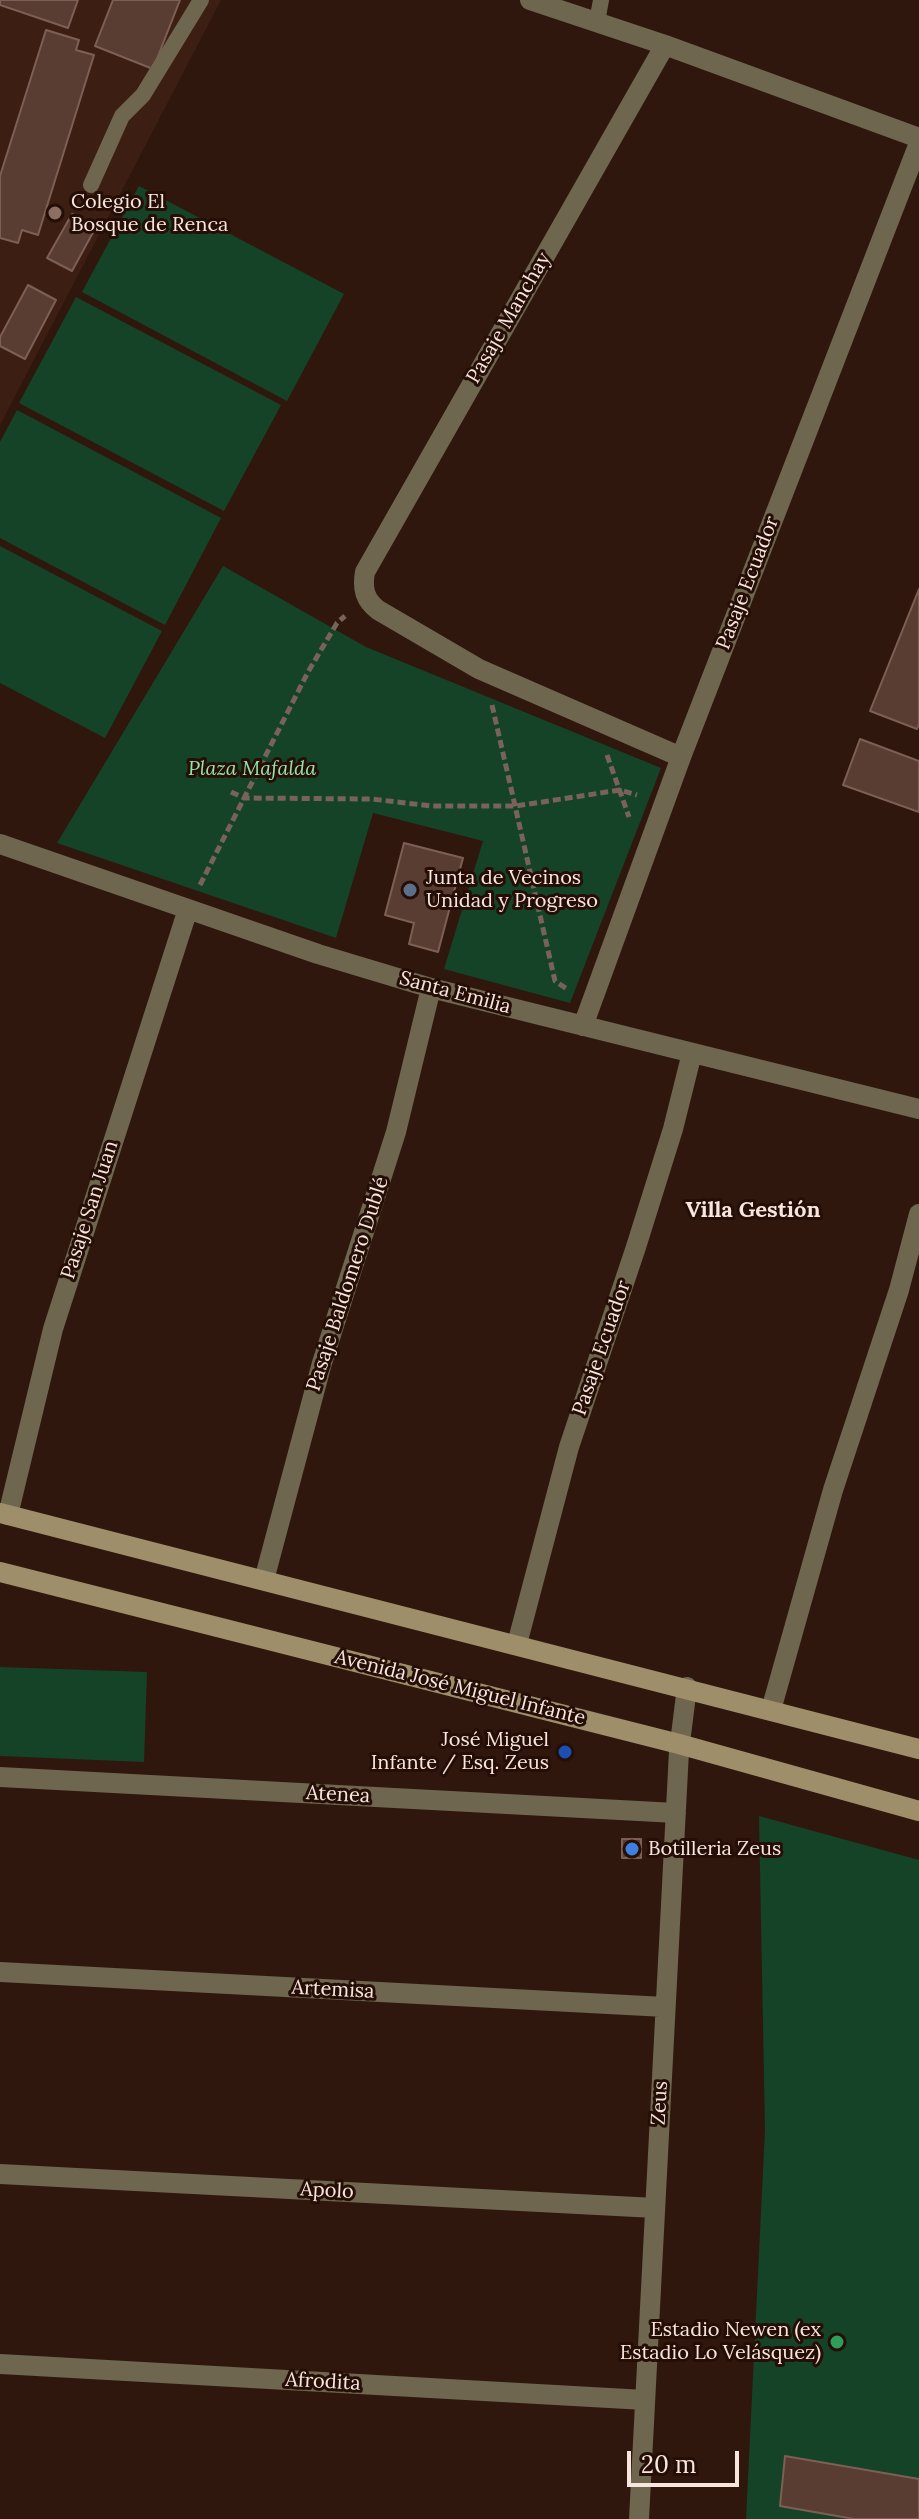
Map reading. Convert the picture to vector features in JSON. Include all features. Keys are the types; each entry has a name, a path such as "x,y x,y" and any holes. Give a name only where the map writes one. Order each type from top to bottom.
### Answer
{"main road":[{"path":"4,1514 919,1749"},
{"name":"Avenida José Miguel Infante","path":"0,1572 679,1744 919,1811"}],"street":[{"path":"530,0 665,45 919,140"},
{"name":"Pasaje Manchay","path":"365,595 365,572 665,45"},
{"name":"Pasaje Ecuador","path":"583,1026 681,757 919,140"},
{"path":"365,595 378,610 479,669 681,757"},
{"name":"Santa Emilia","path":"0,844 318,954 431,988 919,1109"},
{"name":"Pasaje San Juan","path":"4,1514 61,1300 188,909"},
{"name":"Pasaje Baldomero Dublé","path":"264,1580 314,1390 396,1132 431,988"},
{"name":"Pasaje Ecuador","path":"517,1644 569,1447 673,1129 692,1053"},
{"path":"771,1710 837,1476 899,1290 919,1214"},
{"name":"Zeus","path":"639,2519 679,1744 687,1687"},
{"name":"Atenea","path":"0,1777 676,1813"},
{"name":"Artemisa","path":"0,1972 665,2007"},
{"name":"Apolo","path":"0,2174 655,2208"},
{"name":"Afrodita","path":"0,2364 645,2400"}],"lane":[{"path":"91,185 122,116 143,95 201,0"},
{"path":"597,22 601,0"}],"path":[{"path":"188,909 308,672 337,623 365,595"},
{"path":"479,669 492,705 555,981 592,1004"},
{"path":"594,720 645,859"},
{"path":"231,792 244,798 372,799 431,806 516,806 620,790 665,803"}],"shaded area":[{"name":"Colegio El Bosque de Renca","path":"0,0 221,0 0,425"}],"green space":[{"path":"139,186 344,294 287,401 82,292"},
{"path":"76,297 281,405 224,511 19,403"},
{"path":"17,410 221,518 165,625 0,538 0,442"},
{"path":"0,546 162,631 105,738 0,683"},
{"name":"Plaza Mafalda","path":"223,566 366,647 661,768 570,1003 444,969 483,841 373,813 336,938 57,843"},
{"path":"0,1667 147,1672 144,1762 0,1756"},
{"path":"759,1816 919,1860 919,2519 746,2519 765,2130"}],"building":[{"path":"0,0 78,0 68,28 0,5"},
{"path":"113,0 180,0 153,69 95,46"},
{"path":"46,30 79,40 76,50 94,55 38,235 22,230 18,243 0,238 0,176"},
{"path":"72,214 96,227 72,271 47,258"},
{"path":"28,285 56,300 25,359 0,346 0,337"},
{"path":"919,589 919,724 917,729 870,711"},
{"path":"860,739 919,761 919,812 843,785"},
{"path":"404,843 463,858 438,952 409,944 414,923 385,915"},
{"name":"Botilleria Zeus","path":"622,1839 641,1839 641,1858 622,1858"},
{"path":"785,2456 919,2479 919,2519 854,2519 780,2506"}],"place":[{"name":"Colegio El Bosque de Renca","path":"55,213"},
{"name":"Junta de Vecinos Unidad y Progreso","path":"410,890"},
{"name":"José Miguel Infante / Esq. Zeus","path":"565,1752"},
{"name":"Botilleria Zeus","path":"632,1849"},
{"name":"Estadio Newen (ex Estadio Lo Velásquez)","path":"837,2342"}],"district":[{"name":"Villa Gestión","path":"753,1211"}]}
